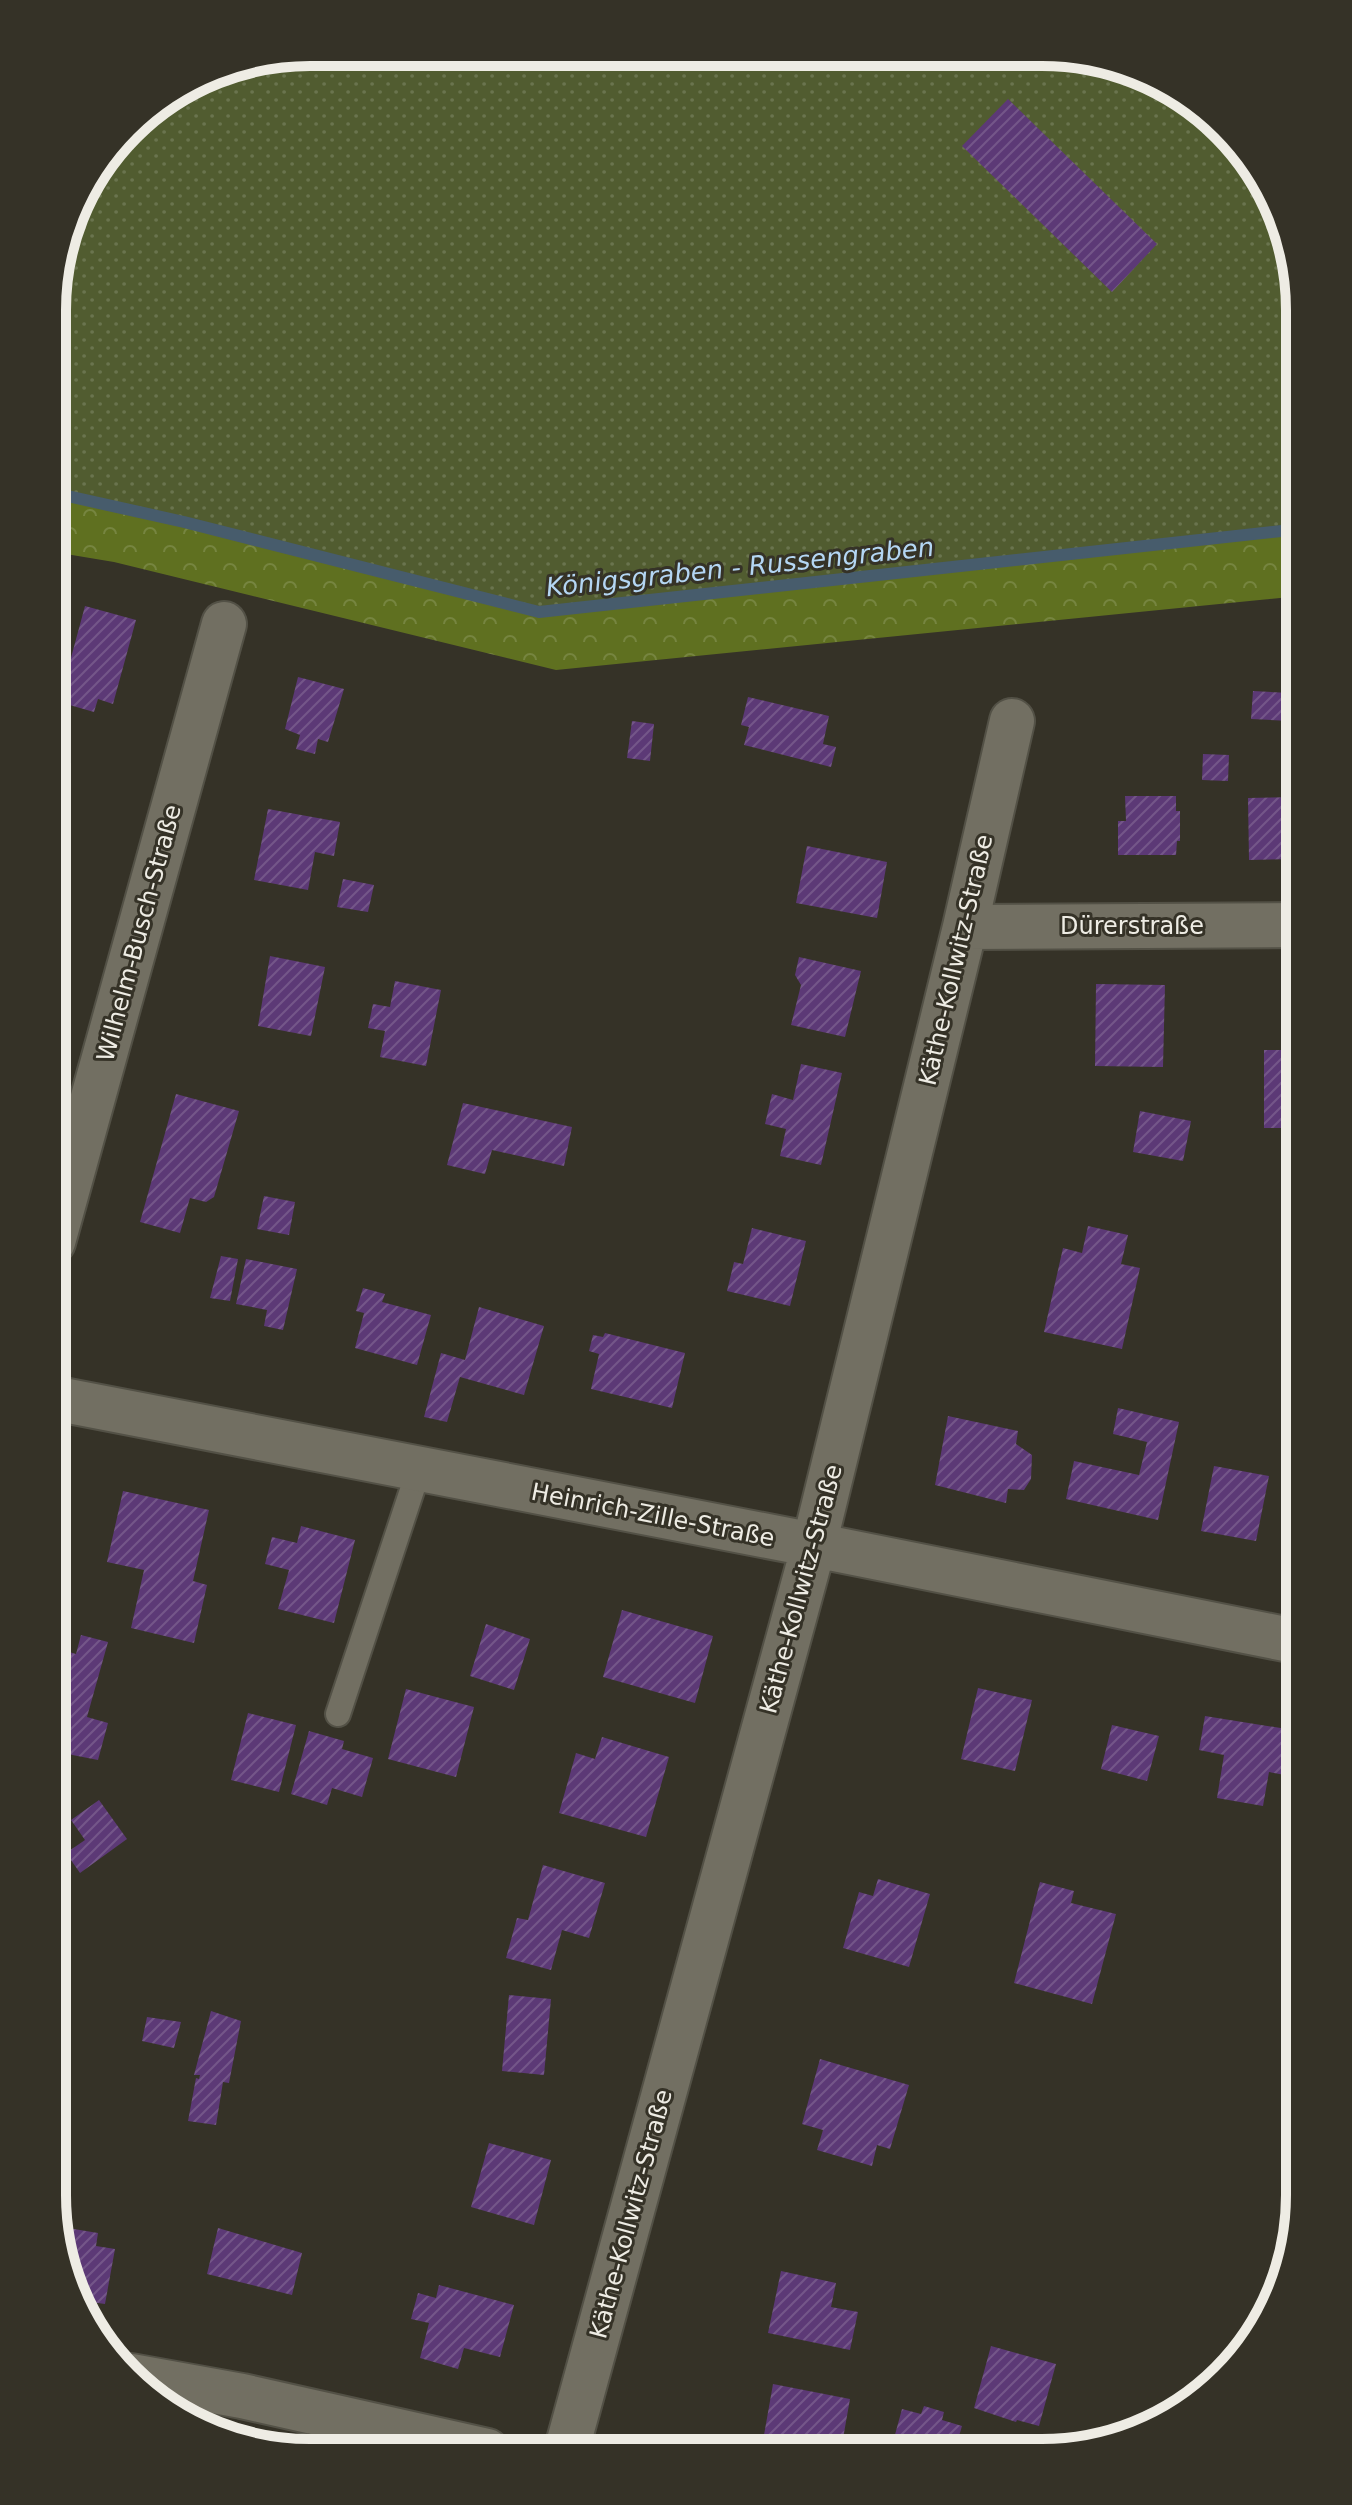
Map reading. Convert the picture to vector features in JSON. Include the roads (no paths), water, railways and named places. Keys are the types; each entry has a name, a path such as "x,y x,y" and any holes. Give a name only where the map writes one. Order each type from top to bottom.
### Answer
{"street":[{"name":"Wilhelm-Busch-Straße","path":"66,1195 224,624"},
{"name":"Käthe-Kollwitz-Straße","path":"570,2439 814,1545 965,927 1012,721"},
{"name":"Dürerstraße","path":"965,927 1286,925"},
{"name":"Heinrich-Zille-Straße","path":"66,1401 1285,1639"},
{"path":"150,2379 242,2396 434,2439"}],"lane":[{"path":"338,1714 419,1469"}],"waterway":[{"name":"Königsgraben - Russengraben","path":"66,496 184,522 539,612 1286,531"}]}
